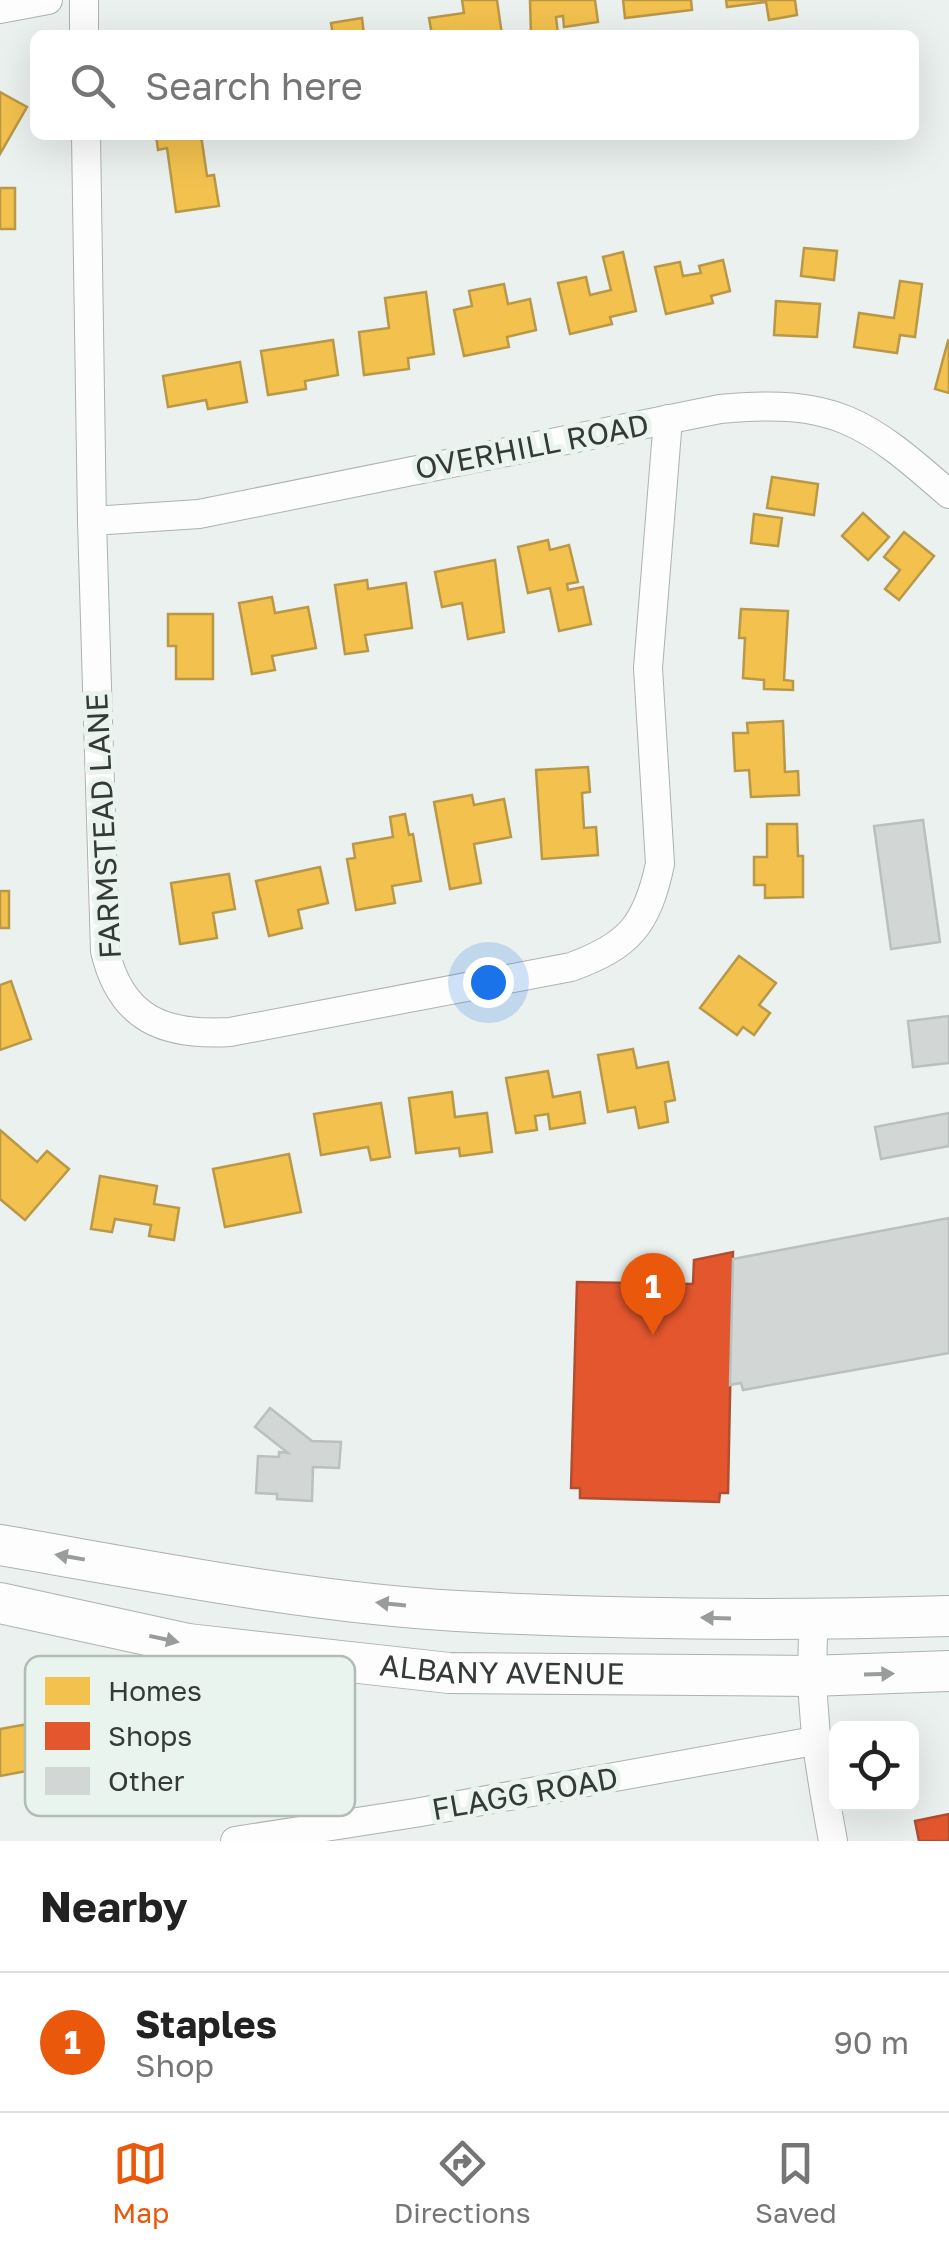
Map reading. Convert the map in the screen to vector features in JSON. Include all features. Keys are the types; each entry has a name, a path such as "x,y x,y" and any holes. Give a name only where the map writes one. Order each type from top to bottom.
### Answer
{"highway":[{"name":"ALBANY AVENUE","path":"0,1545 201,1580 455,1611 814,1620 949,1616"},
{"name":"ALBANY AVENUE","path":"0,1603 188,1644 292,1656"},
{"name":"ALBANY AVENUE","path":"355,1663 449,1673 810,1676 949,1671"}],"street":[{"path":"0,9 48,0"},
{"path":"84,0 84,30"},
{"name":"FARMSTEAD LANE","path":"86,140 105,951 119,992 152,1022 175,1031 230,1032 572,967 601,956 628,939 654,894 660,864 648,668 668,419"},
{"name":"OVERHILL ROAD","path":"92,521 199,514 668,419 758,405 825,412 876,433 949,494"},
{"path":"814,1620 810,1676 814,1741 833,1841"},
{"name":"FLAGG ROAD","path":"235,1841 414,1827 814,1741"}],"building: Homes":[{"path":"462,0 497,0 501,30 431,30 429,18 464,13"},
{"path":"530,0 595,0 598,22 564,27 563,16 556,17 558,30 531,30"},
{"path":"623,0 691,0 692,10 625,18"},
{"path":"726,0 795,0 797,15 769,20 766,2 727,7"},
{"path":"362,18 363,30 332,30 331,23"},
{"path":"0,92 27,107 0,154"},
{"path":"157,140 202,140 207,176 214,175 219,206 176,212 167,148 158,150"},
{"path":"0,188 15,188 15,229 0,229"},
{"path":"804,248 837,251 834,280 801,276"},
{"path":"623,252 636,311 610,317 612,324 570,334 558,283 586,277 590,295 611,290 603,257"},
{"path":"723,260 730,291 711,296 713,303 666,314 655,267 680,262 683,276 701,273 699,266"},
{"path":"900,281 922,284 915,337 900,335 897,353 854,347 859,313 894,318"},
{"path":"504,284 508,304 530,299 536,330 507,337 509,347 464,356 454,310 472,306 469,291"},
{"path":"426,292 434,354 408,358 409,369 364,375 359,332 389,328 385,298"},
{"path":"776,301 820,304 817,337 774,335"},
{"path":"333,340 338,375 305,381 306,389 268,395 261,351"},
{"path":"949,342 949,393 935,389"},
{"path":"240,362 247,402 208,409 206,400 168,407 163,376"},
{"path":"772,477 818,484 814,515 767,508"},
{"path":"863,513 889,537 868,560 842,536"},
{"path":"754,514 782,518 778,546 751,543"},
{"path":"904,532 934,556 899,600 885,589 900,570 884,557"},
{"path":"548,540 550,550 569,545 578,582 567,584 568,590 583,587 591,624 559,631 550,588 528,593 518,547"},
{"path":"495,560 504,632 468,639 462,603 442,607 435,572"},
{"path":"367,580 368,589 406,583 412,628 365,635 368,651 345,654 335,585"},
{"path":"272,597 275,613 308,607 316,648 272,656 275,670 252,674 239,603"},
{"path":"741,609 788,611 784,680 793,681 793,690 764,689 764,680 743,678 745,638 739,638"},
{"path":"168,614 213,614 213,679 176,679 176,646 168,646"},
{"path":"783,721 785,772 798,771 799,795 751,797 749,770 735,771 733,733 748,733 747,723"},
{"path":"588,767 590,792 582,793 584,828 596,827 598,855 542,859 536,770"},
{"path":"472,795 474,805 504,799 511,837 474,844 481,883 450,889 434,802"},
{"path":"405,814 409,835 413,834 421,881 392,886 395,903 356,910 347,859 355,858 353,844 393,837 390,817"},
{"path":"767,824 797,824 798,856 803,856 803,897 765,898 765,885 754,885 754,857 767,857"},
{"path":"320,867 328,903 298,910 302,928 269,936 256,881"},
{"path":"229,874 235,909 213,913 217,938 180,944 171,883"},
{"path":"0,891 9,891 9,928 0,928"},
{"path":"739,956 776,983 759,1005 770,1013 754,1035 743,1027 737,1035 700,1008"},
{"path":"11,981 31,1039 0,1050 0,985"},
{"path":"633,1049 637,1068 668,1062 675,1100 665,1102 668,1122 639,1128 635,1107 608,1112 598,1055"},
{"path":"548,1071 553,1097 580,1092 585,1123 550,1129 548,1114 535,1116 537,1130 516,1133 506,1078"},
{"path":"452,1092 455,1117 487,1113 492,1152 460,1156 459,1148 416,1153 409,1098"},
{"path":"381,1103 390,1157 371,1160 368,1147 321,1155 314,1114"},
{"path":"0,1130 37,1162 47,1151 69,1169 25,1220 0,1199"},
{"path":"289,1154 301,1212 225,1227 213,1169"},
{"path":"100,1176 157,1186 154,1204 179,1208 174,1240 149,1236 151,1225 115,1219 112,1232 91,1229"},
{"path":"25,1725 25,1771 0,1776 0,1729"}],"building: Shops":[{"path":"733,1252 728,1493 720,1493 719,1502 580,1498 580,1488 571,1488 577,1282 693,1284 694,1260"},
{"path":"949,1814 949,1841 919,1841 915,1821"}],"building: Other":[{"path":"923,820 940,942 891,949 874,826"},
{"path":"949,1016 949,1063 913,1067 908,1021"},
{"path":"949,1113 949,1146 881,1159 875,1127"},
{"path":"949,1218 949,1353 743,1390 741,1383 730,1385 733,1259"},
{"path":"270,1408 312,1441 341,1442 339,1468 313,1467 312,1501 256,1493 258,1456 279,1457 279,1452 288,1453 255,1427"}],"place":[{"name":"Staples","path":"653,1335"}]}
